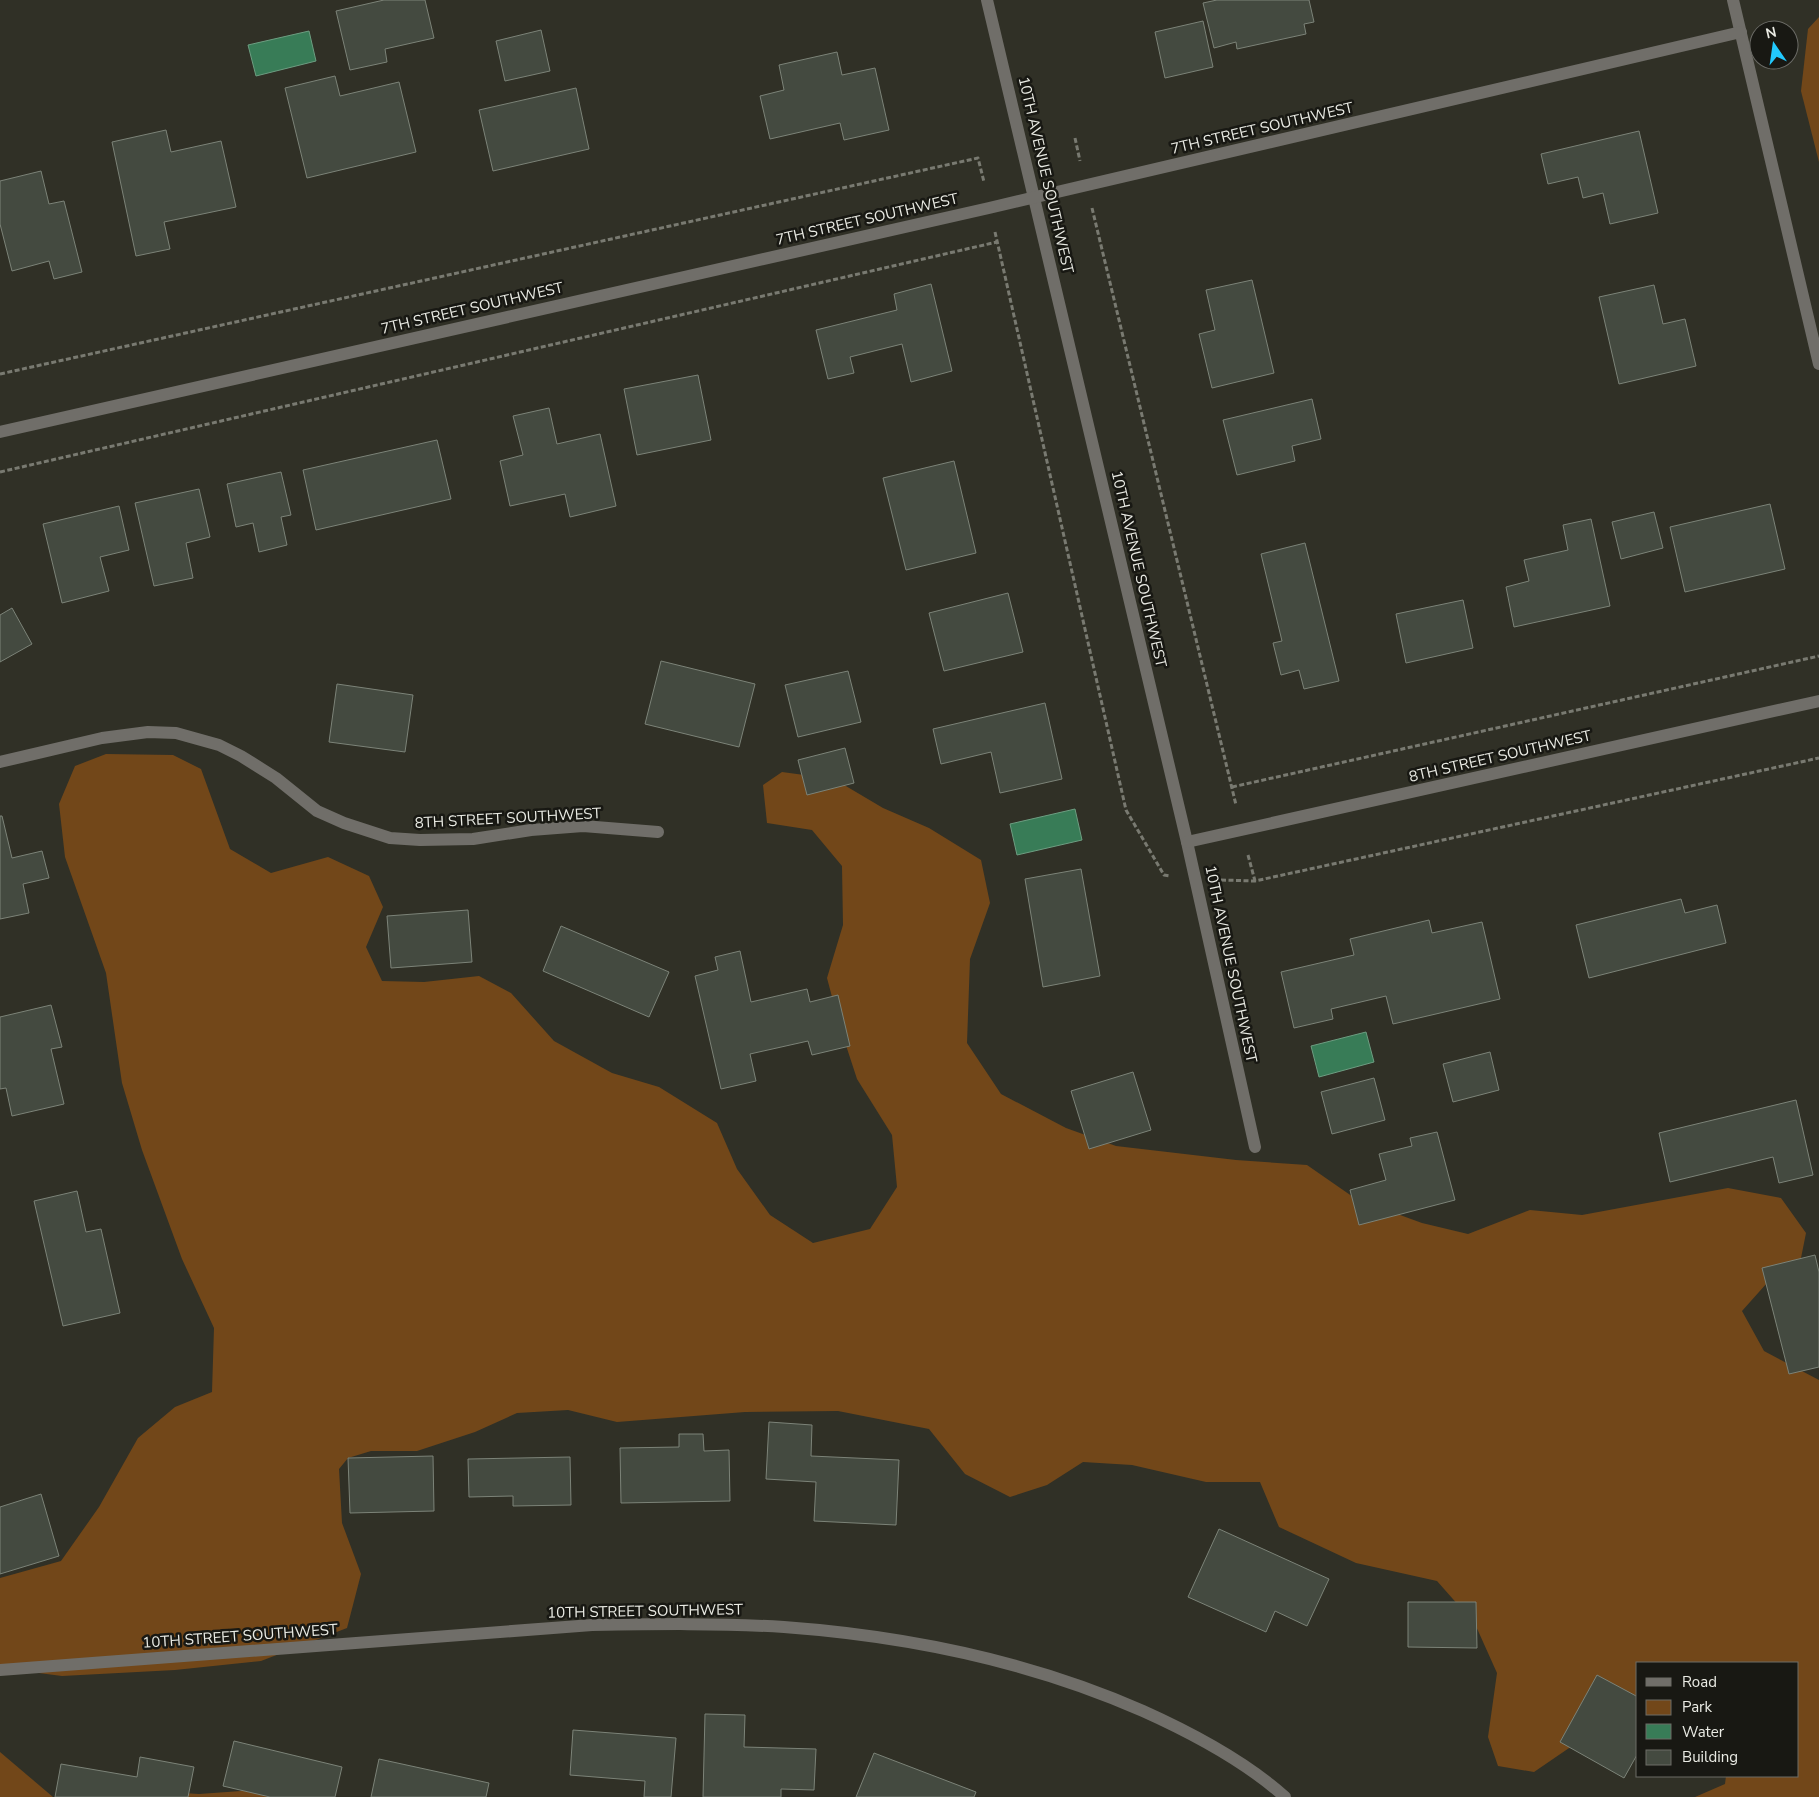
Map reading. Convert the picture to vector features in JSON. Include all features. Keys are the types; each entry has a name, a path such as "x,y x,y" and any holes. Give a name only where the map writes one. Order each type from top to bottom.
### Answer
{"street":[{"name":"10TH AVENUE SOUTHWEST","path":"988,0 1187,842 1255,1147"},
{"path":"1733,0 1819,364"},
{"name":"7TH STREET SOUTHWEST","path":"0,432 1034,198 1741,32"},
{"name":"8TH STREET SOUTHWEST","path":"1187,842 1819,701"},
{"name":"8TH STREET SOUTHWEST","path":"0,762 102,738 148,732 176,733 219,745 241,756 276,778 317,811 344,823 390,838 420,840 473,839 531,830 583,826 658,832"},
{"name":"10TH STREET SOUTHWEST","path":"0,1670 592,1625 686,1624 784,1627 872,1636 992,1659 1108,1696 1174,1724 1221,1751 1274,1787 1285,1797"}],"path":[{"path":"0,374 978,158"},
{"path":"1097,228 1232,787 1819,656"},
{"path":"0,472 997,242 1126,810 1164,875"},
{"path":"1255,881 1819,758"}],"green space":[{"path":"1819,17 1819,162 1801,91 1808,29"},
{"path":"106,754 173,755 201,769 230,849 271,873 328,857 369,876 383,907 366,947 382,981 424,982 479,976 511,993 554,1041 612,1073 659,1087 717,1123 737,1169 770,1215 813,1243 870,1229 897,1187 892,1135 857,1079 827,978 843,925 842,866 812,830 767,823 763,785 782,772 834,779 883,808 929,828 981,860 990,903 970,959 967,1043 1001,1094 1066,1128 1116,1146 1236,1160 1307,1165 1356,1199 1422,1223 1468,1234 1530,1210 1582,1215 1728,1188 1781,1198 1806,1233 1801,1258 1767,1283 1742,1311 1764,1351 1819,1380 1819,1797 1695,1797 1725,1784 1726,1777 1799,1777 1799,1662 1636,1662 1636,1709 1591,1733 1534,1772 1498,1766 1488,1737 1497,1673 1475,1624 1437,1581 1356,1563 1279,1527 1260,1482 1206,1482 1132,1465 1083,1462 1047,1485 1010,1497 965,1474 929,1429 838,1411 745,1412 617,1422 568,1410 517,1413 475,1432 417,1451 371,1451 348,1458 339,1469 342,1523 361,1574 347,1628 261,1661 175,1670 62,1676 0,1668 0,1578 61,1561 99,1507 138,1438 175,1407 212,1392 214,1328 182,1259 142,1150 122,1083 106,973 65,857 59,804 75,766"},
{"path":"0,1752 53,1797 0,1797"},
{"path":"255,1790 311,1797 141,1797 152,1791 199,1794"}],"water":[{"path":"309,31 316,61 256,76 248,45"},
{"path":"1075,809 1082,840 1017,855 1010,824"},
{"path":"1366,1032 1374,1062 1319,1077 1311,1046"}],"building":[{"path":"384,0 425,0 434,38 385,49 387,62 350,70 336,11"},
{"path":"1217,0 1309,0 1314,22 1304,24 1306,34 1237,49 1236,42 1214,48 1203,3"},
{"path":"1203,21 1213,67 1165,78 1155,32"},
{"path":"541,30 550,71 505,81 496,41"},
{"path":"837,52 842,75 875,68 889,130 844,140 840,123 770,139 760,96 784,90 779,65"},
{"path":"335,76 340,96 399,82 416,152 307,178 285,88"},
{"path":"576,88 589,149 493,171 479,110"},
{"path":"166,130 171,152 221,141 236,207 164,222 170,249 136,256 112,142"},
{"path":"1639,131 1658,213 1610,224 1603,193 1583,198 1578,177 1548,184 1541,154"},
{"path":"41,171 49,204 64,201 82,272 54,279 49,261 12,271 0,224 0,181"},
{"path":"1252,280 1274,373 1212,388 1199,334 1215,330 1206,290"},
{"path":"931,284 952,371 911,382 902,344 850,357 854,373 828,379 816,330 897,310 894,294"},
{"path":"1654,285 1663,324 1685,319 1696,366 1619,384 1599,297"},
{"path":"698,375 711,440 637,455 624,389"},
{"path":"1312,399 1321,439 1292,446 1295,461 1237,475 1223,420"},
{"path":"549,408 557,444 600,434 616,506 570,517 565,494 510,506 500,461 523,455 513,416"},
{"path":"437,440 451,499 316,530 303,470"},
{"path":"954,461 976,553 906,570 883,478"},
{"path":"281,472 291,515 281,517 287,545 259,552 253,523 236,527 227,484"},
{"path":"199,489 210,537 186,543 193,578 154,586 135,503"},
{"path":"1770,504 1785,569 1685,592 1670,527"},
{"path":"119,506 129,550 100,557 109,591 62,603 43,524"},
{"path":"1654,512 1663,548 1621,559 1612,522"},
{"path":"1591,519 1610,606 1514,627 1506,587 1529,581 1524,560 1568,550 1563,525"},
{"path":"1305,543 1339,681 1304,689 1299,670 1281,675 1273,643 1282,641 1261,554"},
{"path":"1008,593 1023,652 944,671 929,613"},
{"path":"1463,600 1473,648 1406,663 1396,614"},
{"path":"12,608 32,644 0,662 0,615"},
{"path":"661,661 755,684 739,747 645,724"},
{"path":"848,671 861,722 798,737 785,685"},
{"path":"337,684 413,695 405,752 329,742"},
{"path":"1045,703 1062,779 1000,793 991,752 941,764 933,729"},
{"path":"845,748 854,783 807,795 798,760"},
{"path":"0,816 2,816 12,858 42,851 49,878 23,884 29,913 0,919"},
{"path":"1081,869 1100,976 1043,987 1025,879"},
{"path":"1681,899 1685,913 1717,905 1726,943 1589,978 1576,925"},
{"path":"468,910 472,962 391,968 387,916"},
{"path":"1429,920 1432,933 1482,922 1500,999 1393,1024 1386,996 1331,1009 1333,1019 1294,1028 1281,972 1354,955 1350,939"},
{"path":"561,926 669,972 649,1017 543,971"},
{"path":"740,951 751,1002 807,989 810,1002 838,995 850,1046 812,1055 808,1041 750,1054 756,1081 721,1089 695,976 718,970 715,957"},
{"path":"51,1005 62,1047 51,1049 64,1104 12,1116 6,1088 0,1089 0,1017"},
{"path":"1490,1052 1499,1090 1453,1102 1443,1064"},
{"path":"1133,1072 1151,1130 1089,1149 1071,1091"},
{"path":"1374,1078 1385,1120 1332,1134 1321,1092"},
{"path":"1796,1100 1813,1175 1779,1183 1773,1157 1670,1182 1659,1133"},
{"path":"1437,1132 1455,1200 1359,1225 1350,1190 1386,1180 1379,1154 1412,1146 1410,1138"},
{"path":"77,1191 86,1232 101,1229 120,1313 63,1326 34,1201"},
{"path":"1815,1255 1819,1272 1819,1367 1789,1374 1762,1268"},
{"path":"769,1422 812,1425 811,1456 899,1460 896,1525 814,1521 816,1482 766,1479"},
{"path":"679,1434 703,1434 704,1451 729,1450 730,1501 621,1503 620,1448 679,1447"},
{"path":"433,1456 434,1511 350,1513 348,1458"},
{"path":"570,1457 571,1505 513,1506 513,1496 469,1497 468,1459"},
{"path":"41,1494 59,1556 0,1574 0,1507"},
{"path":"1219,1529 1329,1579 1307,1626 1275,1611 1266,1632 1188,1597"},
{"path":"1408,1602 1476,1602 1477,1648 1408,1647"},
{"path":"1597,1675 1636,1696 1636,1757 1624,1778 1560,1742"},
{"path":"705,1714 745,1715 744,1747 816,1749 814,1790 781,1789 781,1797 703,1797"},
{"path":"573,1730 676,1738 671,1797 644,1797 645,1781 570,1775"},
{"path":"234,1741 342,1767 335,1797 270,1797 223,1786"},
{"path":"874,1753 976,1792 974,1797 856,1797"},
{"path":"140,1757 194,1767 188,1797 55,1797 61,1764 137,1777"},
{"path":"379,1759 489,1783 486,1797 371,1797"}]}
